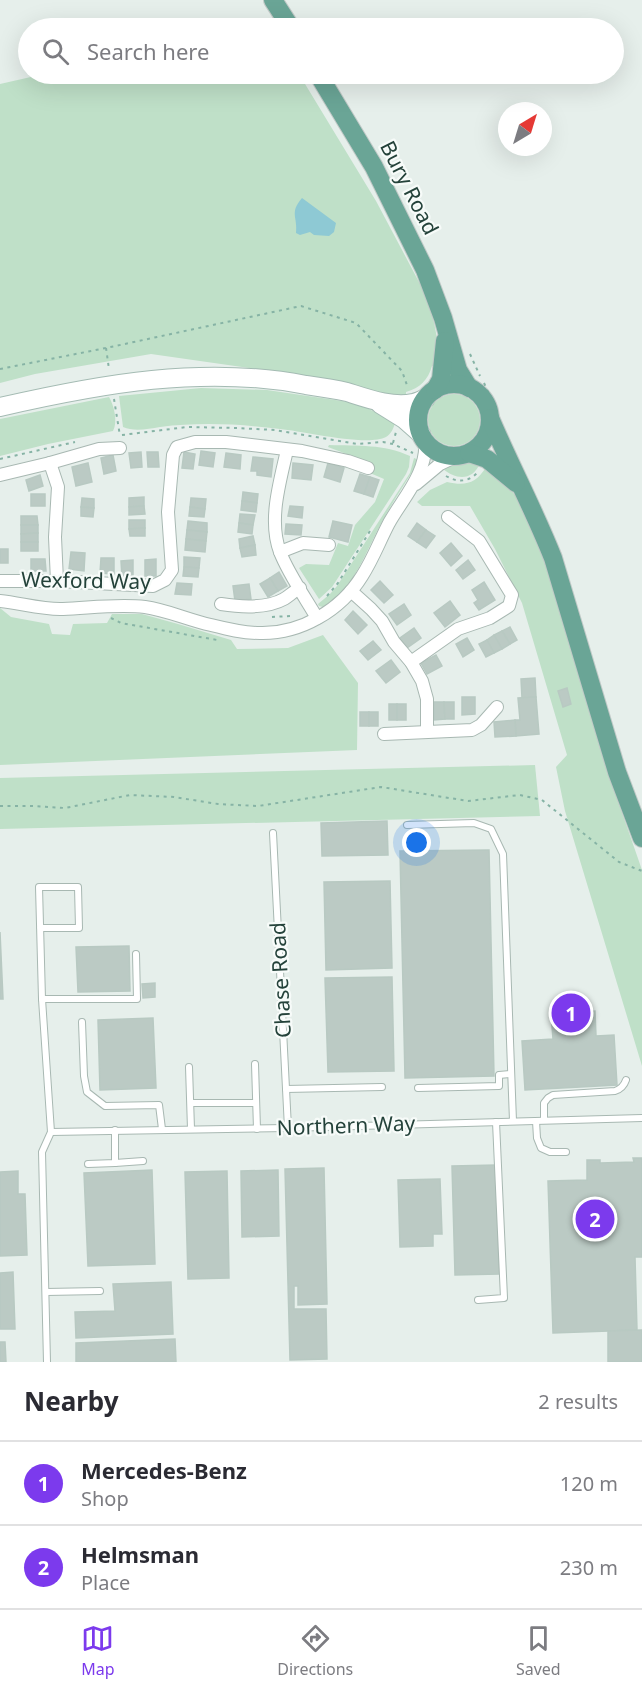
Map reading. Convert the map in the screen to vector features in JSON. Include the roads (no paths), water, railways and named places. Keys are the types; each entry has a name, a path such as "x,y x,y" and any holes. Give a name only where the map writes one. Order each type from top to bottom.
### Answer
{"main road":[{"path":"273,0 285,18"},
{"name":"Bury Road","path":"324,84 379,177 425,270 458,370 469,388"},
{"name":"Bury Road","path":"424,394 441,379 446,330"},
{"path":"0,407 112,384 182,377 243,376 295,382 376,401 400,404 413,403 424,394 446,385 458,385 477,393 488,408 490,418 520,486 540,524 553,558 617,772 642,838"},
{"path":"419,443 418,416 424,394"},
{"path":"376,401 404,419 419,443 444,455 463,455 486,459 520,486"},
{"path":"463,455 478,447 485,438 490,418"}],"street":[{"name":"Wexford Way","path":"0,581 57,581 153,586 165,580 172,570 168,512 173,455 177,447 195,442 226,442 302,451 368,468"},
{"path":"0,601 61,609 89,606 146,607 224,628 261,633 300,626 333,609 362,576 388,524 421,468 426,451 419,443"},
{"path":"0,475 99,449 120,448"},
{"path":"287,450 277,500 275,526 280,552 317,618"},
{"path":"409,491 440,464 463,455"},
{"path":"50,463 58,487 55,537 57,581"},
{"path":"411,662 458,629 490,618 509,606 512,595 479,541 448,517"},
{"path":"280,552 303,543 329,545"},
{"path":"221,604 239,606 266,604 282,600 300,588"},
{"path":"351,591 381,621 422,681 427,699 427,731"},
{"path":"384,734 472,730 481,725 497,706"}],"lane":[{"path":"407,825 474,823 491,829 503,854 513,1121"},
{"name":"Chase Road","path":"273,833 288,1128"},
{"path":"40,928 79,928 78,887 39,887 40,928 42,999 51,1132 42,1152 47,1362"},
{"path":"42,999 136,999 135,954"},
{"path":"82,1022 84,1076 87,1092 105,1106 159,1105 162,1130"},
{"path":"255,1064 257,1129"},
{"path":"189,1067 191,1129"},
{"path":"418,1088 499,1086 499,1075 511,1074"},
{"path":"544,1120 544,1103 553,1095 620,1090 626,1080"},
{"path":"286,1089 382,1088"},
{"path":"191,1103 256,1103"},
{"name":"Northern Way","path":"51,1132 257,1129 642,1118"},
{"path":"536,1120 537,1138 541,1148 550,1152 566,1152"},
{"path":"478,1300 504,1298 496,1122"},
{"path":"115,1130 115,1163"},
{"path":"88,1164 143,1161"},
{"path":"46,1292 100,1291"}],"water":[{"path":"302,198 336,223 334,232 329,236 314,235 310,232 300,235 296,233 295,211"}],"place":[{"name":"Mercedes-Benz","path":"571,1013"},
{"name":"Helmsman","path":"595,1219"}]}
